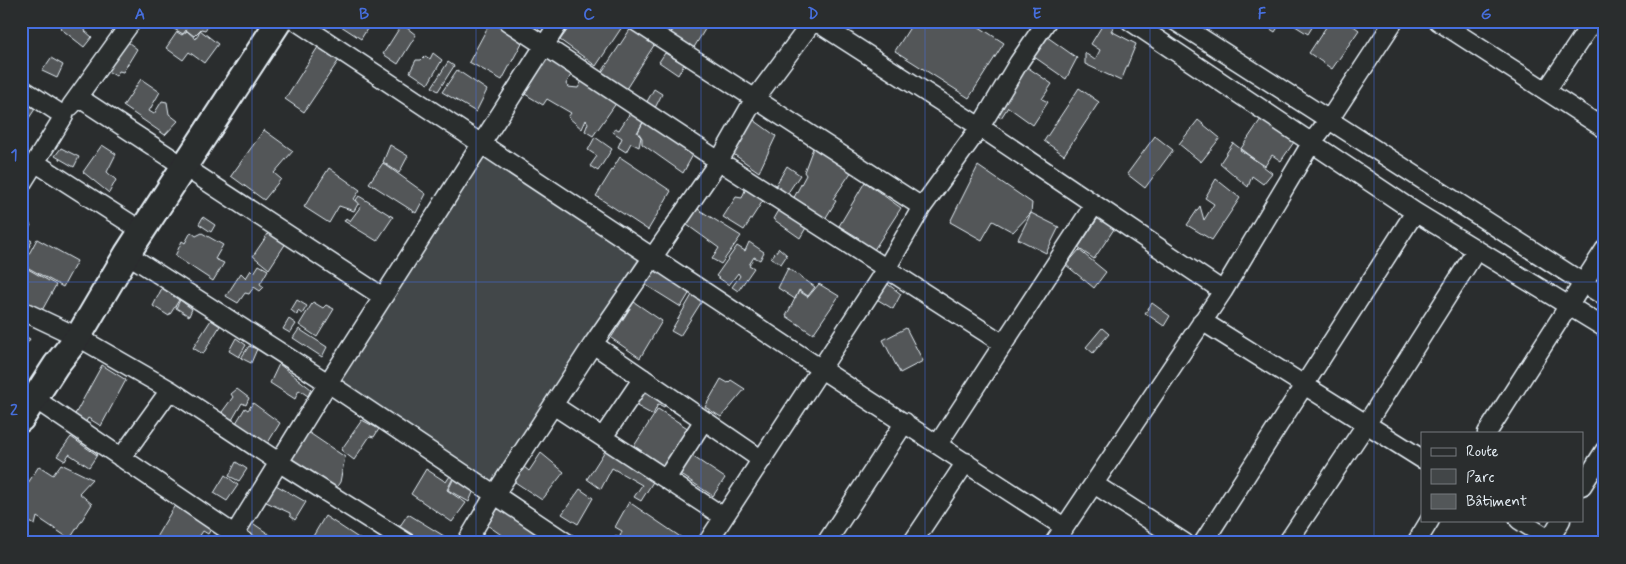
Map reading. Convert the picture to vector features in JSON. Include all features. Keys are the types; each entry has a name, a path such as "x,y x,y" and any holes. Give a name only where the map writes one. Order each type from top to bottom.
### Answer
{"main road":[{"path":"28,409 56,365 78,337 127,254 279,21"}],"street":[{"path":"21,185 64,116 132,21"},
{"path":"296,21 821,369 1064,527"},
{"path":"507,21 719,161 1002,343"},
{"path":"28,409 121,458 237,540 328,383 546,46 560,21"},
{"path":"635,21 754,100 922,207"},
{"path":"466,543 495,494 593,344 719,161 754,100 814,21 980,127 1223,291"},
{"path":"712,541 724,517 886,269 922,207 980,127 1019,62 1047,21"},
{"path":"1130,21 1415,212 1476,251 1605,328"},
{"path":"1175,21 1605,297"},
{"path":"1054,543 1223,291 1312,142 1329,120 1394,21"},
{"path":"1438,21 1605,129"},
{"path":"1546,91 1593,21"},
{"path":"21,88 64,116"},
{"path":"78,97 383,297"},
{"path":"36,163 142,231"},
{"path":"938,444 1002,343 1094,205"},
{"path":"1203,543 1415,212"},
{"path":"1488,432 1605,249"},
{"path":"1287,543 1367,423 1476,251"},
{"path":"127,254 328,383 568,543"},
{"path":"21,310 78,337 170,390 280,463 407,543"},
{"path":"1202,321 1421,458"},
{"path":"593,344 762,460"},
{"path":"603,437 644,378"},
{"path":"121,458 170,390"},
{"path":"554,404 724,517"},
{"path":"666,479 704,420"},
{"path":"826,543 905,422"},
{"path":"1584,483 1605,450"},
{"path":"912,543 966,462"},
{"path":"1094,484 1185,543"},
{"path":"1416,543 1429,522"},
{"path":"1522,522 1552,541 1560,522"}],"green space":[{"path":"486,151 642,254 494,483 337,380"}],"building":[{"path":"65,21 88,21 85,31 92,37 84,47 60,28"},
{"path":"180,21 212,21 205,30 201,29 194,36 186,30 183,34 174,29"},
{"path":"344,21 357,21 367,29 361,39 341,26"},
{"path":"491,21 524,39 502,80 469,62"},
{"path":"574,21 619,21 624,24 596,66 560,40"},
{"path":"644,21 678,21 667,39"},
{"path":"679,21 710,21 690,54 667,39"},
{"path":"914,21 970,21 1004,43 969,98 895,51"},
{"path":"1105,21 1115,24 1111,31 1136,44 1121,81 1085,64 1085,53 1095,60 1100,50 1091,44"},
{"path":"1258,21 1282,21 1275,32"},
{"path":"1294,21 1316,21 1308,34 1292,24"},
{"path":"1330,21 1347,21 1359,30 1332,69 1309,53"},
{"path":"402,24 416,35 398,64 383,54"},
{"path":"633,25 658,39 624,92 600,75"},
{"path":"200,30 218,44 204,63 189,52 183,60 166,48 177,32 182,35 187,31 196,39"},
{"path":"1043,34 1077,58 1066,79 1030,54"},
{"path":"124,39 137,49 123,72 119,71 116,76 104,69"},
{"path":"318,47 339,60 304,112 285,99"},
{"path":"433,53 442,60 428,84 410,72 416,60 421,60 425,56 430,59"},
{"path":"665,53 684,64 678,75 659,62"},
{"path":"548,57 572,73 566,84 568,87 578,88 583,79 617,102 593,136 585,131 588,123 586,120 582,129 568,117 571,113 547,99 543,105 525,94"},
{"path":"51,58 63,65 57,78 42,71"},
{"path":"448,62 454,66 438,91 432,87"},
{"path":"1027,67 1052,84 1042,99 1048,102 1033,125 1008,107 1001,118 995,114"},
{"path":"457,70 487,90 476,112 442,92"},
{"path":"141,79 160,92 149,111 154,114 162,101 167,102 169,114 178,121 165,135 123,106"},
{"path":"1079,88 1099,102 1064,155 1044,141"},
{"path":"654,89 662,94 653,112 644,107"},
{"path":"21,97 35,109 21,130"},
{"path":"630,113 643,122 637,133 641,137 639,147 631,143 626,152 618,147 622,138 613,132 615,128 619,130"},
{"path":"751,118 776,136 759,172 729,151"},
{"path":"645,119 694,153 683,173 642,144 642,138 638,132"},
{"path":"1261,119 1294,142 1281,161 1272,155 1265,166 1240,150"},
{"path":"1198,120 1220,138 1201,162 1179,144"},
{"path":"264,130 293,151 274,173 281,179 264,200 231,176"},
{"path":"1155,136 1173,150 1145,188 1127,174"},
{"path":"595,137 612,149 598,171 590,166 597,156 588,150"},
{"path":"1233,143 1272,173 1263,184 1252,176 1248,187 1220,163"},
{"path":"102,145 116,154 107,172 116,180 109,193 83,172"},
{"path":"390,145 408,156 399,173 383,162"},
{"path":"61,148 79,157 74,167 55,156"},
{"path":"813,148 819,152 821,148 852,171 833,199 836,201 822,224 791,203 806,175 804,172"},
{"path":"620,157 671,191 648,230 596,196"},
{"path":"383,163 426,194 416,213 369,183"},
{"path":"787,166 800,175 785,197 773,190"},
{"path":"978,166 1032,203 1031,213 1013,232 993,221 982,240 950,222"},
{"path":"329,168 360,190 354,199 358,204 354,211 339,206 329,223 304,207"},
{"path":"1216,179 1240,198 1212,240 1187,225 1200,206 1204,220 1214,204 1205,198"},
{"path":"865,182 901,208 870,256 853,243 859,238 839,226"},
{"path":"747,185 766,196 744,230 723,217 736,197 742,198"},
{"path":"359,196 393,217 377,241 344,221 346,218 350,221 361,206 356,200"},
{"path":"693,206 741,236 721,264 712,259 719,248 683,222"},
{"path":"780,207 807,226 800,238 773,219"},
{"path":"1031,213 1059,227 1046,253 1018,239"},
{"path":"203,217 215,225 211,232 199,224"},
{"path":"1098,218 1114,229 1094,259 1078,248"},
{"path":"21,219 31,225 25,237 32,241 26,253 21,250"},
{"path":"270,231 286,243 269,269 253,256"},
{"path":"191,232 196,236 202,233 223,245 215,259 224,263 213,281 175,256 182,241 185,243"},
{"path":"37,239 77,261 63,287 23,265"},
{"path":"749,242 764,252 760,260 754,257 749,265 754,268 738,291 732,287 740,276 738,273 729,285 716,276 737,246 745,251"},
{"path":"779,248 787,255 781,264 771,258"},
{"path":"1079,250 1106,272 1094,288 1066,265"},
{"path":"654,263 690,292 681,307 641,282"},
{"path":"21,265 56,285 40,314 21,304"},
{"path":"259,265 268,270 260,284 264,287 260,291 254,287 249,294 245,293 238,303 226,296 241,273 246,278 251,270 254,273"},
{"path":"788,268 815,287 808,296 799,290 795,299 778,288"},
{"path":"885,282 901,294 893,309 875,298"},
{"path":"819,284 839,296 813,334 786,316 799,291 808,297"},
{"path":"162,288 179,300 169,316 153,306"},
{"path":"692,295 702,301 680,336 671,331"},
{"path":"180,300 192,309 189,316 176,308"},
{"path":"297,300 307,306 302,314 298,311 297,315 291,310"},
{"path":"313,302 323,308 326,305 334,309 317,337 299,325"},
{"path":"634,302 662,321 640,358 611,338"},
{"path":"1152,303 1170,316 1164,326 1145,313"},
{"path":"289,319 296,324 290,333 283,329"},
{"path":"211,320 220,326 203,354 193,348"},
{"path":"906,328 923,361 900,373 883,340"},
{"path":"1102,328 1109,334 1093,353 1086,347"},
{"path":"299,329 327,347 322,357 293,338"},
{"path":"21,334 30,339 21,352"},
{"path":"236,338 246,345 239,357 229,351"},
{"path":"249,346 257,349 251,363 241,358"},
{"path":"279,364 311,389 308,396 299,390 295,399 270,383"},
{"path":"102,365 126,380 101,426 88,418 84,425 74,416"},
{"path":"721,379 728,383 731,380 745,389 721,417 705,407"},
{"path":"648,384 670,398 664,407 658,404 653,415 635,405"},
{"path":"237,389 249,398 246,405 242,403 232,420 222,412 233,397 231,394"},
{"path":"253,403 280,423 261,454 230,433 245,408 248,410"},
{"path":"658,409 689,429 664,466 634,446"},
{"path":"362,420 379,429 374,437 370,436 354,460 341,450"},
{"path":"305,430 345,457 340,482 330,497 280,470"},
{"path":"71,437 97,455 89,467 69,454 65,461 57,456"},
{"path":"608,446 656,477 641,501 634,497 642,485 612,468 601,489 587,479"},
{"path":"541,453 564,472 542,500 512,480 524,467 529,471"},
{"path":"689,454 725,478 713,496 677,472"},
{"path":"236,462 247,469 239,481 229,476"},
{"path":"61,464 92,479 79,493 92,504 70,539 37,517 35,525 21,517 21,494 39,466 53,475"},
{"path":"426,469 446,482 450,476 453,478 447,490 466,503 452,522 411,494"},
{"path":"225,475 238,485 227,501 214,493"},
{"path":"454,478 474,490 469,502 448,490"},
{"path":"274,484 306,502 295,520 290,516 290,513 264,501"},
{"path":"580,489 593,498 578,524 562,514"},
{"path":"178,500 215,522 208,534 203,531 195,543 160,543 155,539"},
{"path":"629,502 685,540 684,543 636,543 629,537 625,543 610,543 616,535 619,539 622,531 615,527"},
{"path":"499,505 539,534 534,543 513,543 487,525"},
{"path":"408,514 444,536 440,543 399,543 392,538"},
{"path":"325,516 360,539 358,543 309,543"},
{"path":"251,522 279,541 277,543 265,543 245,532"}]}
